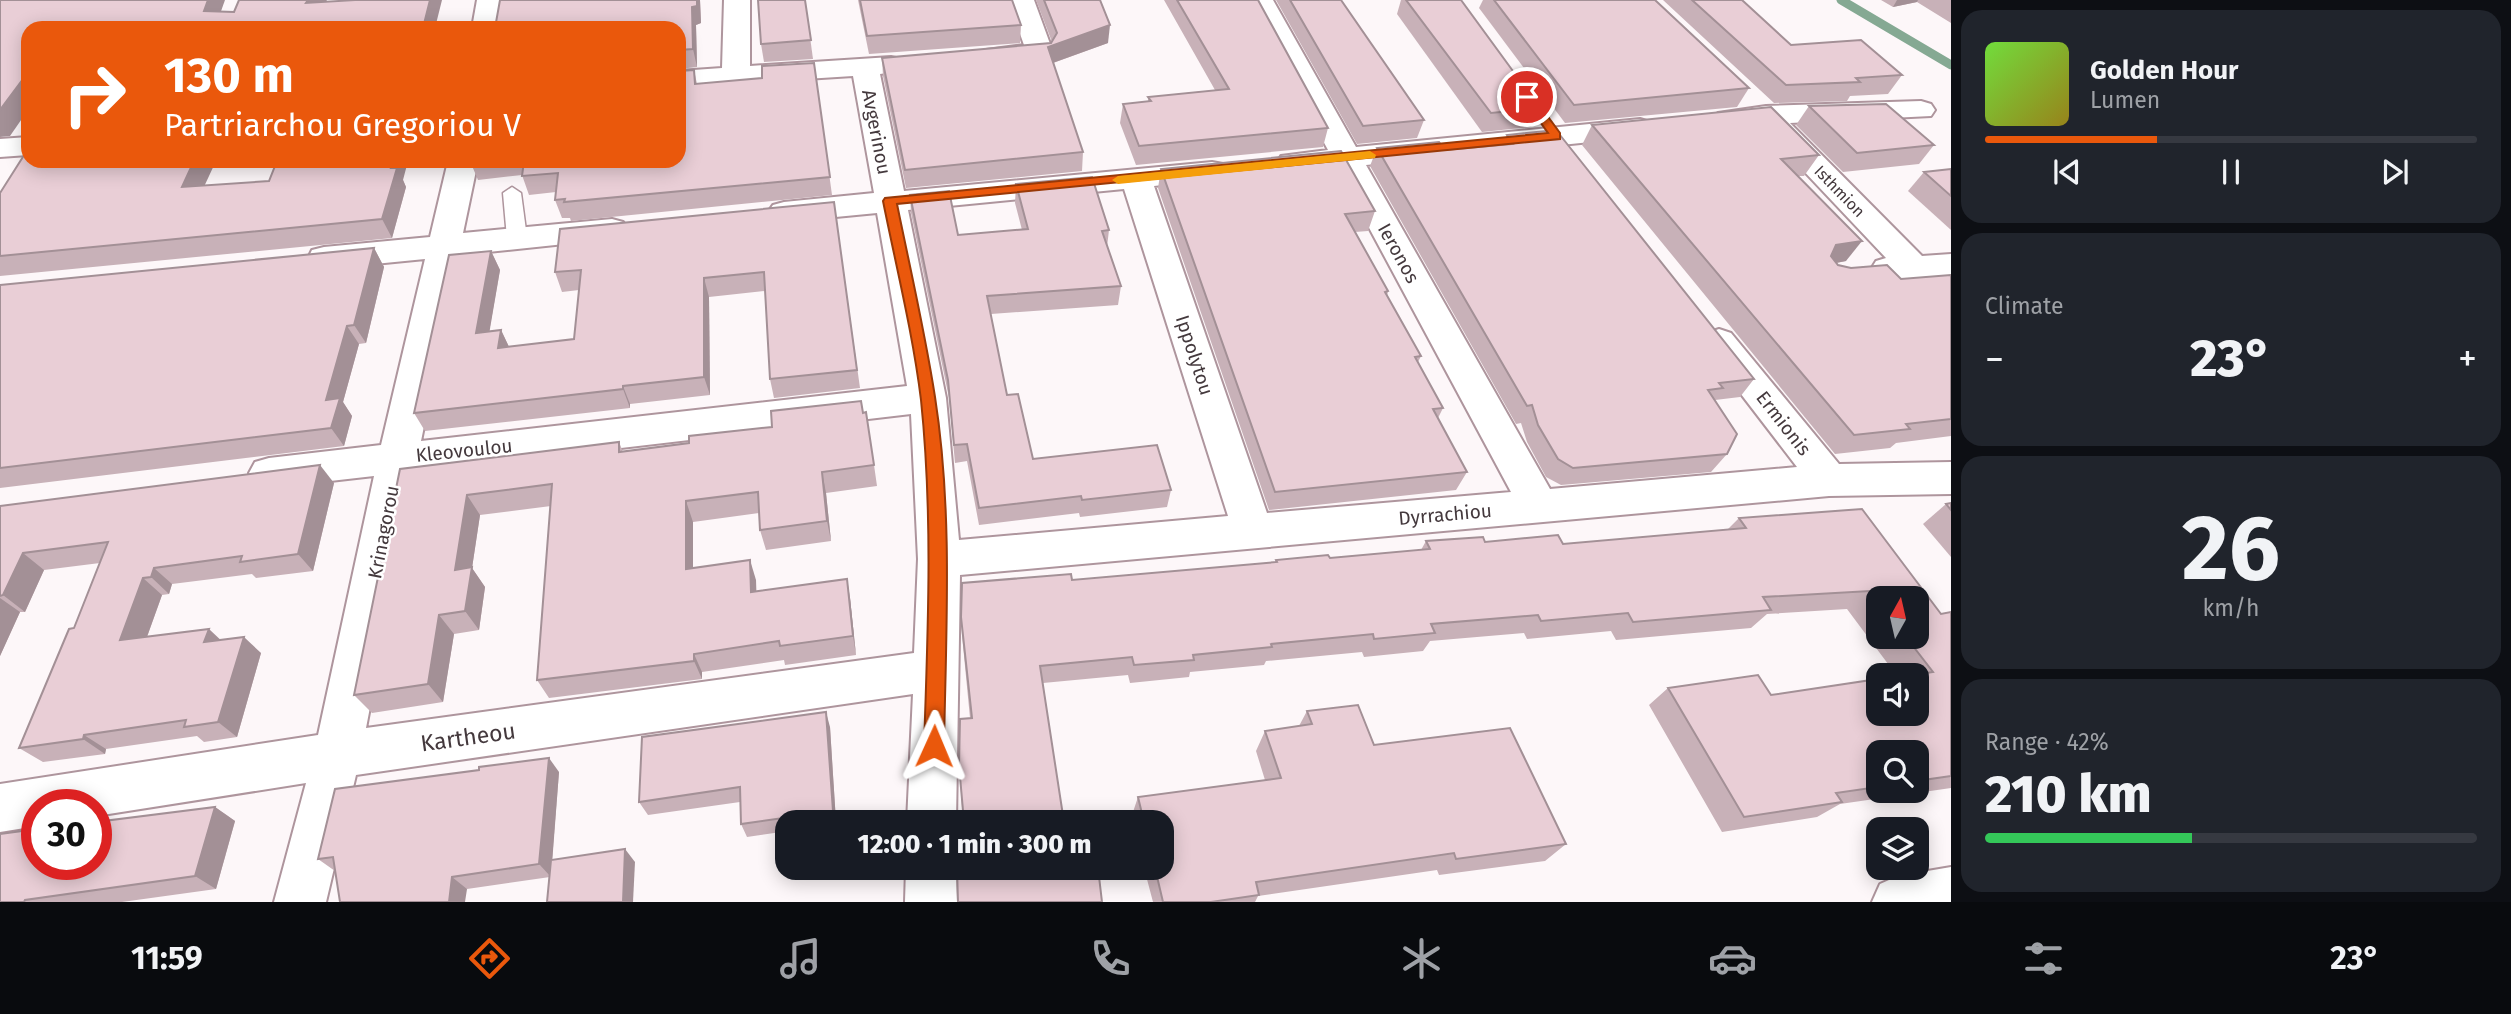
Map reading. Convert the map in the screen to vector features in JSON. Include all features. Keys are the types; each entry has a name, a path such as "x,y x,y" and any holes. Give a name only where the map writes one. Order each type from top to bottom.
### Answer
{"street":[{"path":"486,21 490,0"},
{"path":"736,73 737,0"},
{"path":"973,58 1040,52 1021,0"},
{"name":"Ieronos","path":"1260,0 1538,506"},
{"path":"686,78 919,62"},
{"name":"Avgerinou","path":"865,67 928,398 939,559 932,810"},
{"name":"Isthmion","path":"1735,86 1914,267"},
{"path":"1533,105 1581,168"},
{"path":"752,215 1766,115 1921,110"},
{"path":"0,148 21,158"},
{"name":"Krinagorou","path":"300,902 337,755 398,457 462,168"},
{"name":"Ippolytou","path":"1136,178 1253,531"},
{"path":"298,261 641,226"},
{"path":"1860,272 1951,265"},
{"name":"Ermionis","path":"1701,319 1829,480"},
{"name":"Kleovoulou","path":"233,478 928,398"},
{"name":"Dyrrachiou","path":"939,559 1829,480 1951,478"},
{"name":"Kartheou","path":"0,808 337,755 936,670"},
{"path":"931,880 931,902"},
{"path":"1898,902 1951,893"}],"lane":[{"path":"512,193 517,239"}],"building":[{"path":"0,0 208,0 204,11 234,12 239,0 308,0 306,3 430,0 425,21 21,21 21,82 0,110"},
{"path":"500,0 697,0 697,6 692,7 693,49 686,50 686,21 496,21"},
{"path":"758,0 805,0 811,40 761,44"},
{"path":"860,0 1012,0 1021,25 867,36"},
{"path":"1044,0 1100,0 1110,25 1048,47 1083,152 905,170 882,58 1051,43 1057,33"},
{"path":"1177,0 1258,0 1328,128 1139,146 1123,104 1151,101 1148,97 1229,89"},
{"path":"1290,0 1341,0 1424,120 1363,126"},
{"path":"1406,0 1461,0 1540,108 1491,113"},
{"path":"1494,0 1655,0 1749,88 1574,105"},
{"path":"1692,0 1742,0 1791,45 1861,40 1902,75 1856,78 1860,82 1786,85"},
{"path":"814,63 830,177 564,202 565,199 555,200 558,173 522,176 523,168 686,168 686,71 694,70 695,84 762,78 762,66"},
{"path":"1886,104 1934,145 1857,153 1809,106"},
{"path":"1771,107 1819,155 1781,159 1862,241 1836,245 1831,256 1838,265 1851,268 1887,265 1901,279 1951,275 1951,419 1906,424 1910,429 1854,435 1592,125"},
{"path":"1556,130 1754,379 1719,383 1723,388 1708,390 1737,434 1727,454 1573,468 1558,459 1538,425 1532,405 1527,406 1377,148 1439,142 1445,150 1513,144 1507,135"},
{"path":"1341,151 1375,211 1345,214 1421,356 1415,357 1443,408 1433,409 1467,472 1275,492 1161,169"},
{"path":"21,160 21,168 191,168 182,187 269,181 274,168 397,168 382,219 0,256 0,193"},
{"path":"1951,169 1951,196 1924,172"},
{"path":"1092,177 1109,230 1102,231 1121,286 987,296 1007,395 1018,394 1033,459 1157,445 1171,490 1082,500 1081,496 979,508 967,444 954,445 948,380 910,195 949,191 958,235 1028,229 1016,184"},
{"path":"834,202 857,370 770,379 764,272 704,278 704,377 414,413 449,255 491,251 476,333 501,330 498,348 574,339 581,270 555,272 560,229"},
{"path":"374,248 354,325 347,326 326,400 340,398 331,428 0,468 0,285"},
{"path":"861,401 863,413 866,412 874,465 822,472 827,521 760,530 758,492 686,501 686,569 750,560 751,592 847,579 853,636 780,646 779,641 694,654 694,661 537,680 552,484 467,495 455,570 472,567 465,611 439,615 428,684 354,695 400,469 619,442 619,452 689,443 689,436 772,427 771,411"},
{"path":"320,465 298,554 240,562 242,556 154,568 151,577 143,578 120,640 209,629 204,642 244,637 218,722 184,727 186,720 19,748 69,629 74,628 108,542 23,553 3,595 0,596 0,506"},
{"path":"1862,509 1920,586 1866,586 1866,591 1763,597 1771,610 1633,622 1628,613 1541,621 1538,615 1431,624 1435,633 1374,639 1373,634 1271,644 1272,647 1193,655 1194,660 1134,665 1132,657 1040,666 1062,810 963,810 959,765 960,719 972,718 961,617 962,583 1071,574 1072,580 1328,555 1330,558 1430,549 1426,541 1483,537 1485,542 1558,535 1563,544 1746,528 1739,518"},
{"path":"1929,598 1941,614 1951,612 1951,776 1929,779 1929,740 1866,740 1866,789 1836,793 1842,802 1744,817 1668,688 1758,675 1771,695 1866,681 1866,726 1929,726 1929,673 1933,672 1929,663 1926,663 1915,649 1929,649"},
{"path":"1358,705 1374,745 1510,728 1566,844 1456,859 1454,853 1256,882 1259,895 1211,902 1163,902 1158,880 1174,880 1174,810 1141,810 1138,797 1281,778 1265,731 1312,724 1307,711"},
{"path":"826,712 833,810 775,810 775,819 741,824 740,787 639,802 642,737"},
{"path":"549,758 539,864 452,877 449,902 340,902 333,857 318,859 335,789"},
{"path":"215,807 195,876 24,902 0,902 0,834 21,831 21,880 112,880 112,820"},
{"path":"625,849 623,902 547,902 551,860"},
{"path":"957,880 1099,880 1102,902 958,902"}],"waterway":[{"path":"1841,0 1951,65"}],"slow traffic":[{"path":"1118,180 1370,155"}],"route":[{"path":"934,746 939,559 935,481 928,398 890,201 1556,136 1527,97"}]}
